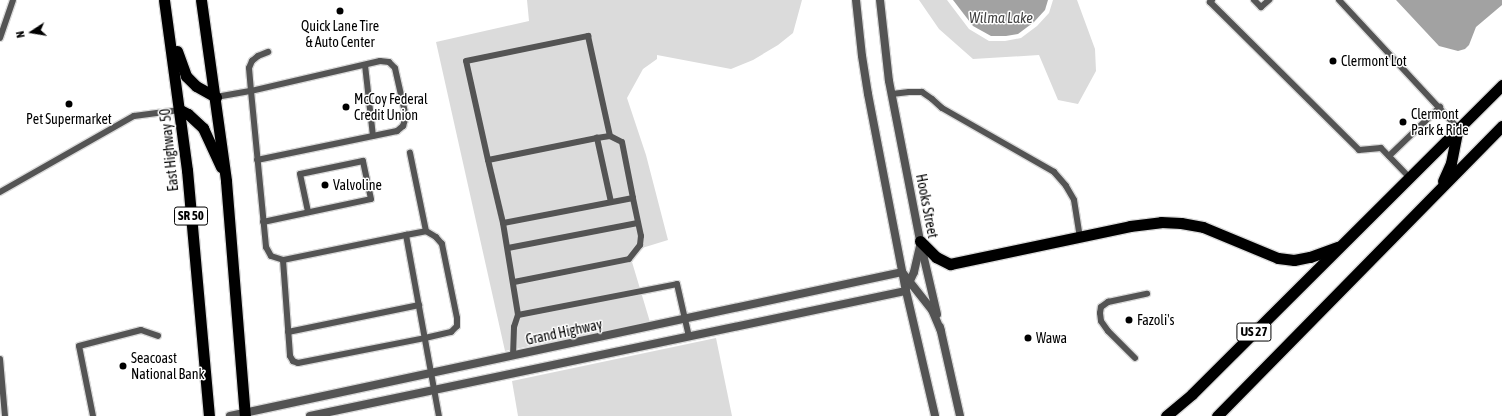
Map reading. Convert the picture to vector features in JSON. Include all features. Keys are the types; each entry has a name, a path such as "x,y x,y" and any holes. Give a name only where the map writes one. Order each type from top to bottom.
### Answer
{"highway":[{"name":"East Highway 50","path":"164,0 180,110 202,323 209,416"},
{"name":"SR 50","path":"200,0 216,97 226,181 245,414"},
{"path":"167,16 179,61 186,76 196,86 216,97"},
{"name":"US 27","path":"1166,416 1192,394 1502,85"},
{"path":"180,110 188,114 203,128 226,181"},
{"name":"US 27","path":"1217,416 1502,126"},
{"path":"1440,188 1451,163 1458,128"},
{"path":"920,241 936,258 950,264 1130,226 1161,222 1181,223 1203,227 1278,258 1294,260 1305,258 1341,246"}],"street":[{"path":"856,0 862,56 902,272 934,416"},
{"name":"Hooks Street","path":"880,0 892,94 920,241 960,416"},
{"path":"906,291 920,250 920,241"},
{"path":"902,272 932,310 941,331"},
{"name":"Grand Highway","path":"230,416 902,272"},
{"path":"312,416 906,291"}],"lane":[{"path":"0,38 13,0"},
{"path":"1212,0 1210,2 1359,150 1381,148 1409,177"},
{"path":"1254,0 1261,7 1269,0"},
{"path":"1340,0 1458,128"},
{"path":"513,356 514,327 518,315 514,282 504,223 466,61 588,36 610,136"},
{"path":"268,52 258,56 252,61 249,68 263,222 268,252 271,256 283,260 426,230"},
{"path":"216,97 251,91 380,61 389,62 395,68 406,117 403,126 397,131 257,160"},
{"path":"365,65 373,136"},
{"path":"892,94 922,92 942,108 1054,172 1066,186 1074,200 1080,237"},
{"path":"1389,156 1440,107"},
{"path":"0,192 134,116 180,110"},
{"path":"488,160 610,136 622,142 641,236 640,245 629,259 514,282"},
{"path":"597,138 611,202"},
{"path":"283,260 290,356 293,361 298,363 451,332 457,326 457,318 442,244 436,237 426,230 410,153"},
{"path":"263,222 371,199 363,161 300,174 308,212"},
{"path":"504,223 633,198"},
{"path":"508,248 638,223"},
{"path":"406,235 440,416"},
{"path":"518,315 677,284 689,337"},
{"path":"1135,358 1108,331 1101,321 1101,307 1108,302 1147,294"},
{"path":"288,332 419,304"},
{"path":"93,413 79,346 141,330 158,336"},
{"path":"0,359 5,416"}],"shaded area":[{"path":"527,0 802,0 793,33 778,45 753,60 731,69 657,55 657,59 643,69 627,98 646,155 668,240 629,252 650,322 505,351 436,42 529,21"},
{"path":"919,0 947,0 969,29 989,41 1005,41 1021,38 1037,26 1049,13 1053,0 1077,0 1095,49 1096,71 1078,104 1058,100 1039,55 973,59 939,29"},
{"path":"716,338 732,416 518,416 512,381"}],"water":[{"name":"Wilma Lake","path":"953,0 1048,0 1045,10 1034,22 1018,34 991,36 973,26"},
{"path":"1396,0 1502,0 1502,5 1476,27 1469,45 1465,49 1458,51 1439,46"}],"place":[{"name":"Quick Lane Tire & Auto Center","path":"340,11"},
{"name":"Clermont Lot","path":"1333,61"},
{"name":"Pet Supermarket","path":"69,104"},
{"name":"McCoy Federal Credit Union","path":"346,107"},
{"name":"Clermont Park & Ride","path":"1403,122"},
{"name":"Valvoline","path":"325,185"},
{"name":"Fazoli's","path":"1129,320"},
{"name":"Wawa","path":"1028,338"},
{"name":"Seacoast National Bank","path":"123,366"}]}
